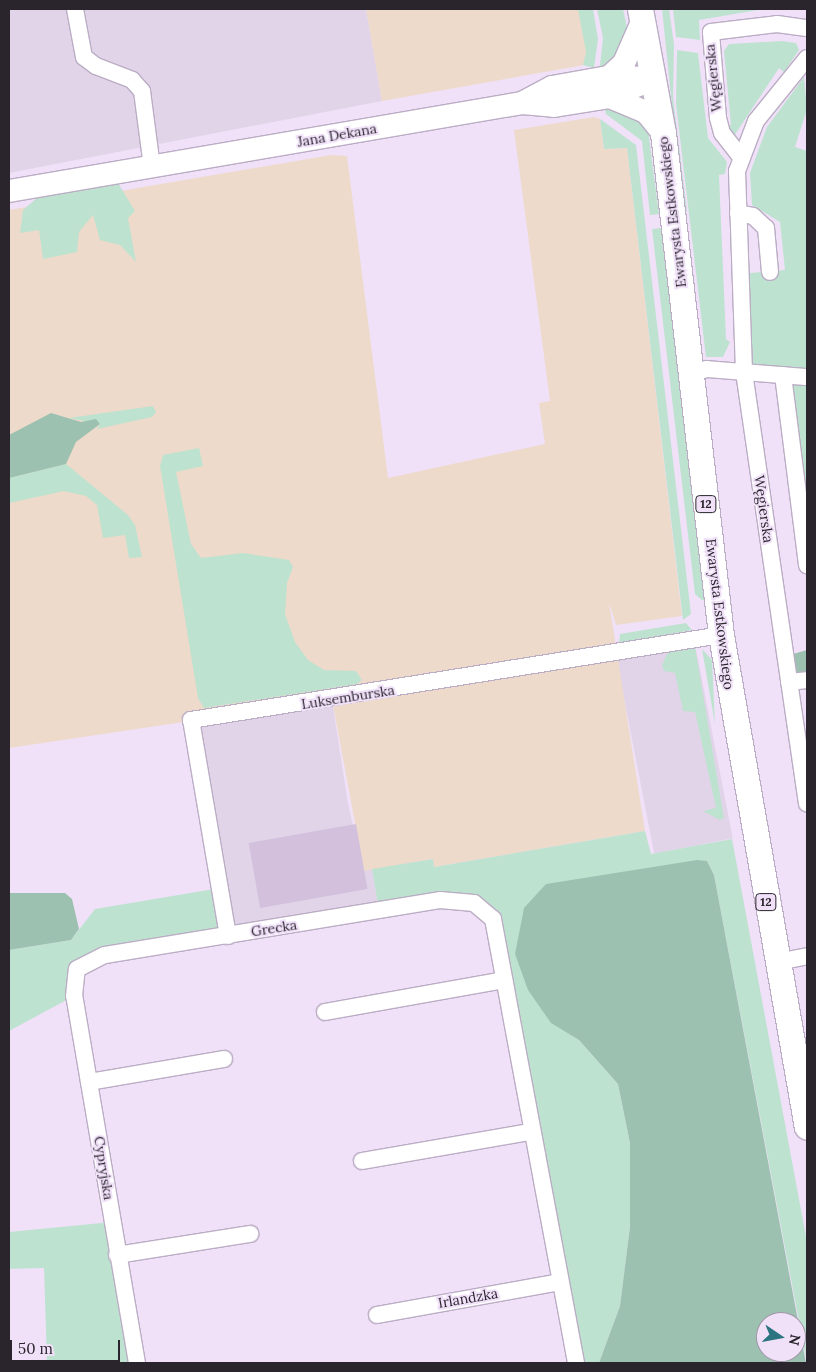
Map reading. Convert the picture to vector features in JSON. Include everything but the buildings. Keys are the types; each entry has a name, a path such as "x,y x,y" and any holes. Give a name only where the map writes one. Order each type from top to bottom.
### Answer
{"main road":[{"name":"Ewarysta Estkowskiego","path":"641,15 664,133 721,635 807,1127"}],"street":[{"path":"75,9 84,57 96,66 132,80 142,91 152,167"},
{"path":"641,15 624,63 610,87 646,112 664,133"},
{"name":"Węgierska","path":"740,156 722,134 718,118 711,32 777,24 807,28"},
{"name":"Węgierska","path":"807,58 756,121 740,156 738,213 744,372 807,803"},
{"name":"Jana Dekana","path":"9,191 522,103 554,106 610,87 653,79"},
{"path":"738,213 753,216 766,228 770,272"},
{"path":"691,373 707,369 807,377"},
{"path":"783,375 807,566"},
{"name":"Luksemburska","path":"228,936 191,720 721,635"},
{"path":"789,682 807,680"},
{"name":"Grecka","path":"77,969 105,955 440,900 474,903 493,919 504,980"},
{"path":"777,962 807,956"},
{"name":"Cypryjska","path":"77,969 74,996 136,1363"},
{"path":"325,1012 504,980 530,1132 576,1363"},
{"path":"90,1082 224,1059"},
{"path":"362,1161 530,1132"},
{"path":"118,1255 250,1234"},
{"name":"Irlandzka","path":"377,1315 560,1282"}],"shaded area":[{"path":"9,9 366,9 382,101 9,173"},
{"path":"366,9 580,9 590,64 382,101"},
{"path":"594,117 600,119 604,149 627,148 682,616 616,625 609,602 645,831 434,867 432,859 364,871 332,700 9,748 9,210 331,155 347,156 388,478 545,444 539,403 550,401 514,130"},
{"path":"695,644 733,838 654,854 616,659"},
{"path":"332,700 348,804 364,871 372,869 379,911 228,936 191,720"}],"green space":[{"path":"578,9 593,9 598,39 594,68 583,65 586,52"},
{"path":"597,9 623,9 627,28 626,44 599,74 603,38"},
{"path":"662,9 669,9 674,45 673,97 687,211 683,212"},
{"path":"673,9 764,9 699,20 700,40 676,37"},
{"path":"782,41 796,43 799,50 784,72 779,68 734,136 720,126 731,125 724,51 729,44"},
{"path":"677,50 698,53 708,138 727,162 725,174 719,175 726,339 730,342 723,357 706,357 676,104"},
{"path":"804,77 807,109 795,147 807,151 807,555 783,375 744,372 740,274 785,270 780,222 752,205 750,173 767,127"},
{"path":"604,106 629,109 648,130 659,214 650,215 642,141 606,114"},
{"path":"600,119 636,145 691,614 683,620 627,148 604,149"},
{"path":"118,183 135,211 128,218 136,262 120,245 100,240 93,215 79,232 77,252 43,259 39,230 20,233 23,210 38,197"},
{"path":"661,228 705,600 702,600 695,594 652,229"},
{"path":"153,406 156,412 152,417 97,429 100,424 69,418"},
{"path":"51,413 81,422 96,419 100,424 76,442 66,464 9,478 9,435"},
{"path":"199,448 203,466 176,472 191,544 201,558 243,553 289,560 293,567 287,583 285,614 295,642 308,660 324,670 356,671 362,680 357,684 204,708 198,698 160,466 163,455"},
{"path":"66,464 128,515 135,525 142,557 129,558 125,535 103,538 97,505 86,496 64,491 9,503 9,478"},
{"path":"686,623 692,630 619,644 620,634"},
{"path":"695,647 724,818 720,820 703,811 716,808 695,712 683,711 675,673 664,671 662,665 668,652"},
{"path":"702,649 712,660 715,724"},
{"path":"807,650 807,675 793,677 793,654"},
{"path":"645,831 651,854 732,839 807,1242 807,1363 806,1312 797,1312 714,875 707,861 551,1022 579,1040 618,1084 630,1143 630,1227 620,1306 599,1363 576,1363 493,919 474,903 379,911 372,869 433,859 434,867"},
{"path":"697,860 707,861 714,875 796,1312 756,1312 756,1362 806,1363 599,1363 620,1306 630,1227 630,1143 618,1084 579,1040 551,1023 528,990 515,954 524,908 546,884"},
{"path":"220,888 228,936 86,962 74,996 9,1031 9,950 71,940 95,909"},
{"path":"9,893 65,893 72,899 79,929 71,940 9,950"},
{"path":"112,1222 137,1363 47,1363 44,1268 9,1269 9,1232"}]}
